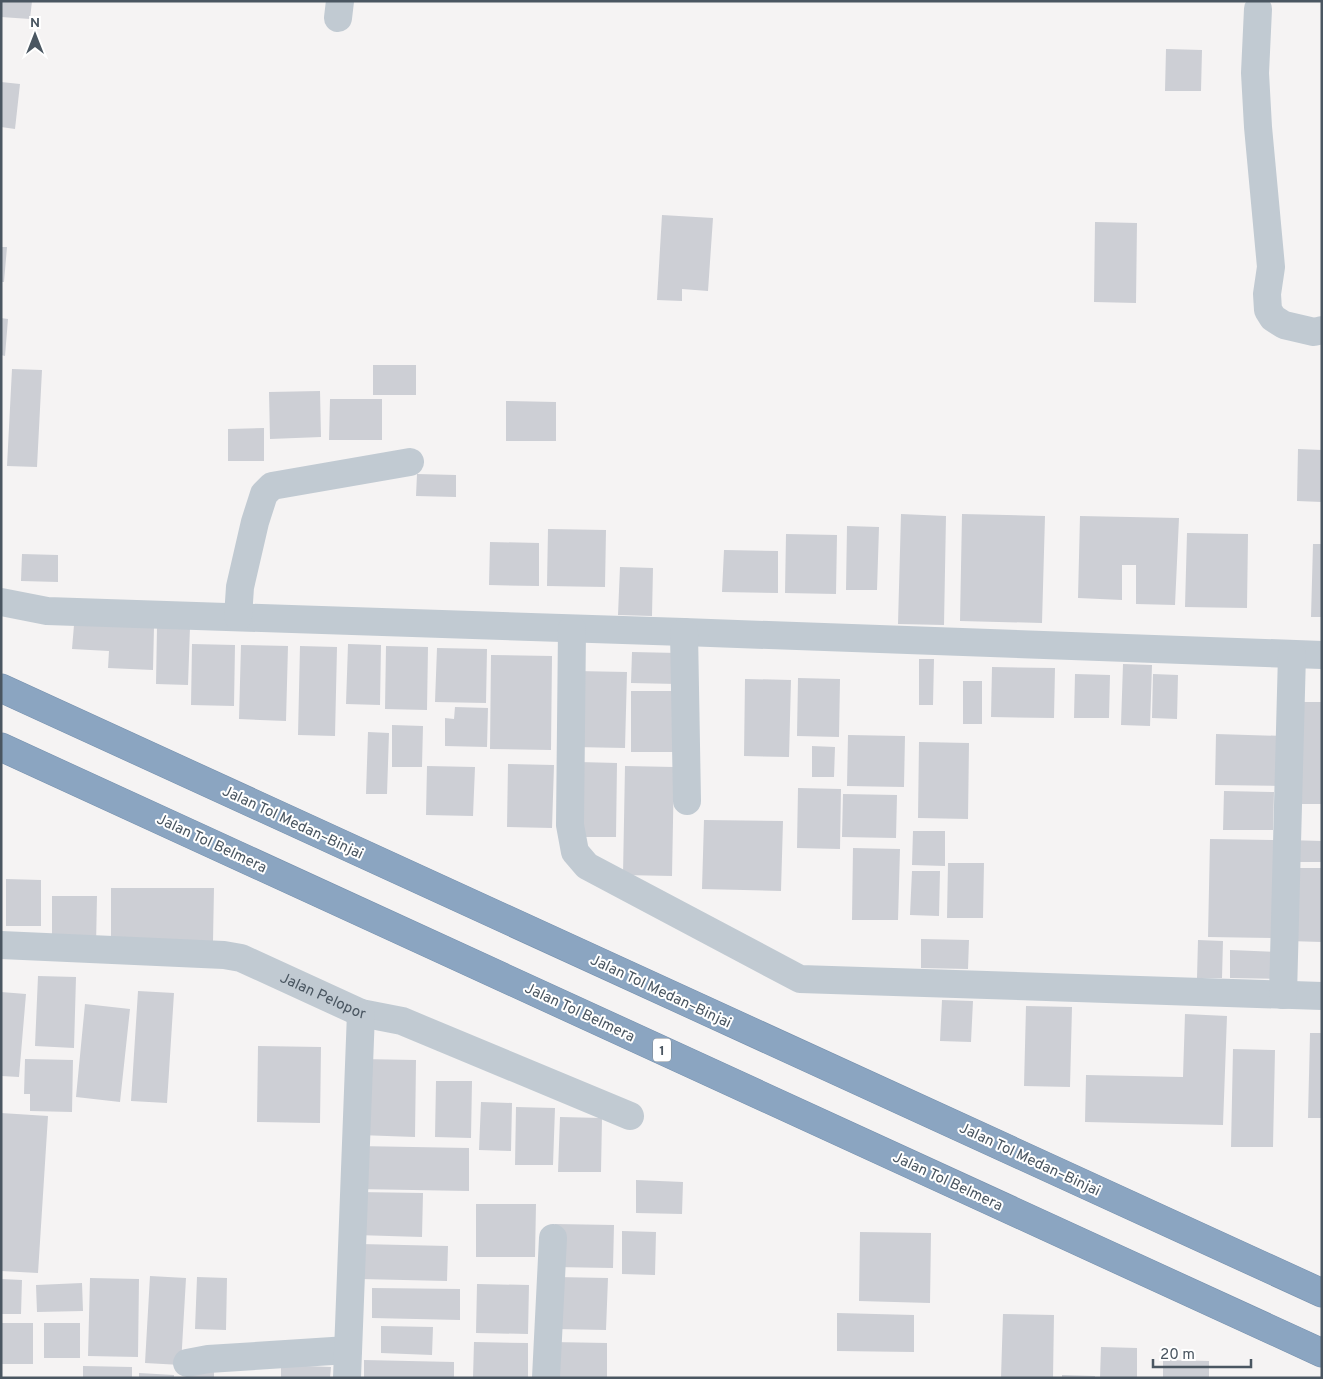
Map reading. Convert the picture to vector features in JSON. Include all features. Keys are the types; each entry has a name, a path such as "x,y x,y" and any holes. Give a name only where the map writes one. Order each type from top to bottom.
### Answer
{"highway":[{"name":"Jalan Tol Medan–Binjai","path":"1,688 1322,1293"},
{"name":"Jalan Tol Belmera","path":"1,746 1322,1353"}],"street":[{"path":"1258,9 1255,73 1271,267 1267,294 1268,310 1273,318 1284,325 1314,332 1322,330"},
{"path":"238,618 240,587 255,522 264,494 272,486 410,462"},
{"path":"1,602 47,611 1322,655"},
{"path":"572,629 570,825 575,852 587,866 796,978 1322,996"},
{"path":"684,632 687,801"},
{"path":"1283,995 1292,654"},
{"name":"Jalan Pelopor","path":"1,945 224,955 241,958 361,1013 402,1021 630,1116"},
{"path":"347,1378 361,1013"},
{"path":"546,1378 553,1238"},
{"path":"187,1363 208,1359 348,1350"}],"building":[{"path":"1,1 32,1 30,19 1,17"},
{"path":"1166,49 1202,50 1201,91 1165,91"},
{"path":"1,82 20,84 15,129 1,127"},
{"path":"662,215 713,218 708,291 682,289 682,301 657,300"},
{"path":"1095,222 1137,223 1136,303 1094,302"},
{"path":"1,247 7,247 4,282 1,282"},
{"path":"1,318 8,319 5,356 1,355"},
{"path":"373,365 416,365 416,395 373,395"},
{"path":"12,369 42,370 37,467 7,466"},
{"path":"320,391 321,437 270,439 269,392"},
{"path":"330,399 382,399 382,440 329,440"},
{"path":"506,401 556,402 556,441 506,441"},
{"path":"264,428 264,461 228,461 228,429"},
{"path":"1298,449 1322,450 1322,502 1297,501"},
{"path":"417,474 456,475 456,497 416,496"},
{"path":"901,514 946,516 944,625 898,624"},
{"path":"962,514 1045,516 1042,623 960,621"},
{"path":"1080,516 1179,518 1175,605 1136,604 1136,565 1122,565 1122,600 1078,598"},
{"path":"847,526 879,527 877,590 846,590"},
{"path":"548,529 606,530 605,587 547,586"},
{"path":"1187,533 1248,534 1247,608 1185,607"},
{"path":"786,534 837,535 836,594 785,593"},
{"path":"490,542 539,543 539,586 489,585"},
{"path":"1313,544 1322,544 1322,617 1311,617"},
{"path":"724,550 778,551 778,593 722,592"},
{"path":"22,554 58,555 58,582 21,581"},
{"path":"620,567 653,568 652,616 618,615"},
{"path":"74,625 154,627 153,670 108,668 109,651 72,649"},
{"path":"157,627 190,627 188,685 156,684"},
{"path":"192,644 235,645 234,706 191,705"},
{"path":"348,644 381,645 380,705 346,704"},
{"path":"241,645 288,646 286,721 239,719"},
{"path":"300,646 337,647 335,736 298,735"},
{"path":"386,646 428,647 427,710 385,709"},
{"path":"437,648 487,649 486,703 435,702"},
{"path":"632,652 678,653 677,684 631,683"},
{"path":"491,655 552,656 551,750 490,749"},
{"path":"919,659 934,659 933,705 919,705"},
{"path":"1123,664 1152,665 1150,726 1121,725"},
{"path":"992,667 1055,668 1054,718 991,717"},
{"path":"576,671 627,672 625,748 575,747"},
{"path":"1075,674 1110,675 1109,718 1074,718"},
{"path":"1153,674 1178,675 1177,719 1152,718"},
{"path":"798,678 840,679 839,737 797,736"},
{"path":"745,679 791,680 789,757 744,756"},
{"path":"963,681 982,681 982,724 963,724"},
{"path":"631,691 677,691 677,752 631,752"},
{"path":"1298,702 1322,702 1322,804 1296,804"},
{"path":"455,707 488,708 487,747 445,746 445,718 454,719"},
{"path":"392,725 423,726 422,767 392,767"},
{"path":"368,732 389,733 387,794 366,794"},
{"path":"1216,734 1284,736 1283,786 1215,785"},
{"path":"848,735 905,736 904,787 847,786"},
{"path":"919,742 969,743 968,819 918,818"},
{"path":"812,746 835,747 834,777 812,777"},
{"path":"579,762 617,763 616,837 577,837"},
{"path":"508,764 554,765 552,828 507,827"},
{"path":"427,766 475,767 473,816 426,815"},
{"path":"625,766 674,767 672,876 623,875"},
{"path":"798,788 841,789 840,849 797,848"},
{"path":"1224,791 1274,792 1273,830 1223,830"},
{"path":"843,794 897,795 896,838 842,837"},
{"path":"704,820 783,821 781,891 702,889"},
{"path":"913,831 945,831 945,866 912,865"},
{"path":"1210,839 1277,840 1274,938 1208,937"},
{"path":"1287,840 1322,841 1322,862 1286,862"},
{"path":"853,848 900,849 898,920 852,920"},
{"path":"948,863 984,863 983,918 947,918"},
{"path":"1289,868 1322,868 1322,942 1288,941"},
{"path":"912,871 940,871 939,916 910,915"},
{"path":"6,879 41,880 41,926 6,926"},
{"path":"111,888 214,888 213,941 111,940"},
{"path":"52,896 97,896 96,946 52,946"},
{"path":"921,939 969,940 968,969 921,968"},
{"path":"1198,940 1223,941 1222,978 1197,978"},
{"path":"1230,950 1279,952 1279,979 1230,978"},
{"path":"38,976 76,977 74,1048 35,1046"},
{"path":"138,991 174,993 167,1103 131,1101"},
{"path":"1,992 26,994 19,1077 1,1076"},
{"path":"942,1000 973,1001 971,1042 940,1041"},
{"path":"85,1004 130,1009 120,1102 76,1097"},
{"path":"1026,1006 1072,1007 1070,1087 1024,1086"},
{"path":"1185,1014 1227,1016 1223,1125 1085,1122 1086,1075 1183,1077"},
{"path":"1310,1033 1322,1033 1322,1118 1308,1118"},
{"path":"258,1046 321,1047 320,1123 257,1122"},
{"path":"1233,1049 1275,1050 1273,1147 1231,1147"},
{"path":"25,1059 73,1060 72,1112 30,1111 30,1094 24,1094"},
{"path":"360,1059 416,1060 415,1137 359,1135"},
{"path":"436,1081 472,1081 471,1138 435,1137"},
{"path":"481,1102 512,1103 511,1151 479,1150"},
{"path":"516,1107 555,1108 553,1165 515,1165"},
{"path":"1,1113 48,1116 38,1273 1,1271"},
{"path":"560,1117 602,1118 601,1172 558,1172"},
{"path":"357,1146 469,1148 469,1191 356,1189"},
{"path":"636,1180 683,1182 682,1214 636,1213"},
{"path":"357,1192 423,1193 422,1237 356,1235"},
{"path":"476,1204 536,1204 535,1257 476,1257"},
{"path":"555,1224 614,1225 613,1268 555,1267"},
{"path":"622,1231 656,1232 655,1275 622,1274"},
{"path":"860,1232 931,1233 930,1303 859,1301"},
{"path":"360,1244 448,1246 447,1281 360,1279"},
{"path":"150,1276 186,1278 181,1365 145,1363"},
{"path":"197,1277 227,1278 226,1330 195,1329"},
{"path":"556,1277 608,1278 606,1330 555,1329"},
{"path":"90,1278 139,1279 138,1357 88,1356"},
{"path":"1,1279 22,1280 21,1314 1,1314"},
{"path":"82,1283 83,1311 37,1312 36,1285"},
{"path":"477,1284 529,1285 528,1334 476,1333"},
{"path":"372,1288 460,1289 460,1320 372,1318"},
{"path":"837,1313 914,1315 914,1352 837,1351"},
{"path":"1003,1314 1054,1315 1053,1378 1001,1378"},
{"path":"1,1323 33,1323 33,1364 1,1364"},
{"path":"44,1323 80,1323 80,1358 44,1358"},
{"path":"381,1326 433,1327 432,1355 381,1353"},
{"path":"474,1342 528,1343 528,1378 473,1378"},
{"path":"552,1342 607,1343 607,1378 551,1378"},
{"path":"1101,1347 1137,1348 1137,1378 1100,1378"},
{"path":"364,1360 454,1362 454,1378 364,1378"},
{"path":"1163,1360 1209,1361 1209,1378 1163,1378"},
{"path":"187,1365 214,1366 214,1378 187,1378"},
{"path":"281,1365 331,1367 330,1378 281,1378"},
{"path":"83,1366 132,1367 132,1378 83,1378"},
{"path":"139,1373 174,1375 174,1378 139,1378"},
{"path":"1062,1375 1095,1376 1095,1378 1062,1378"}]}
